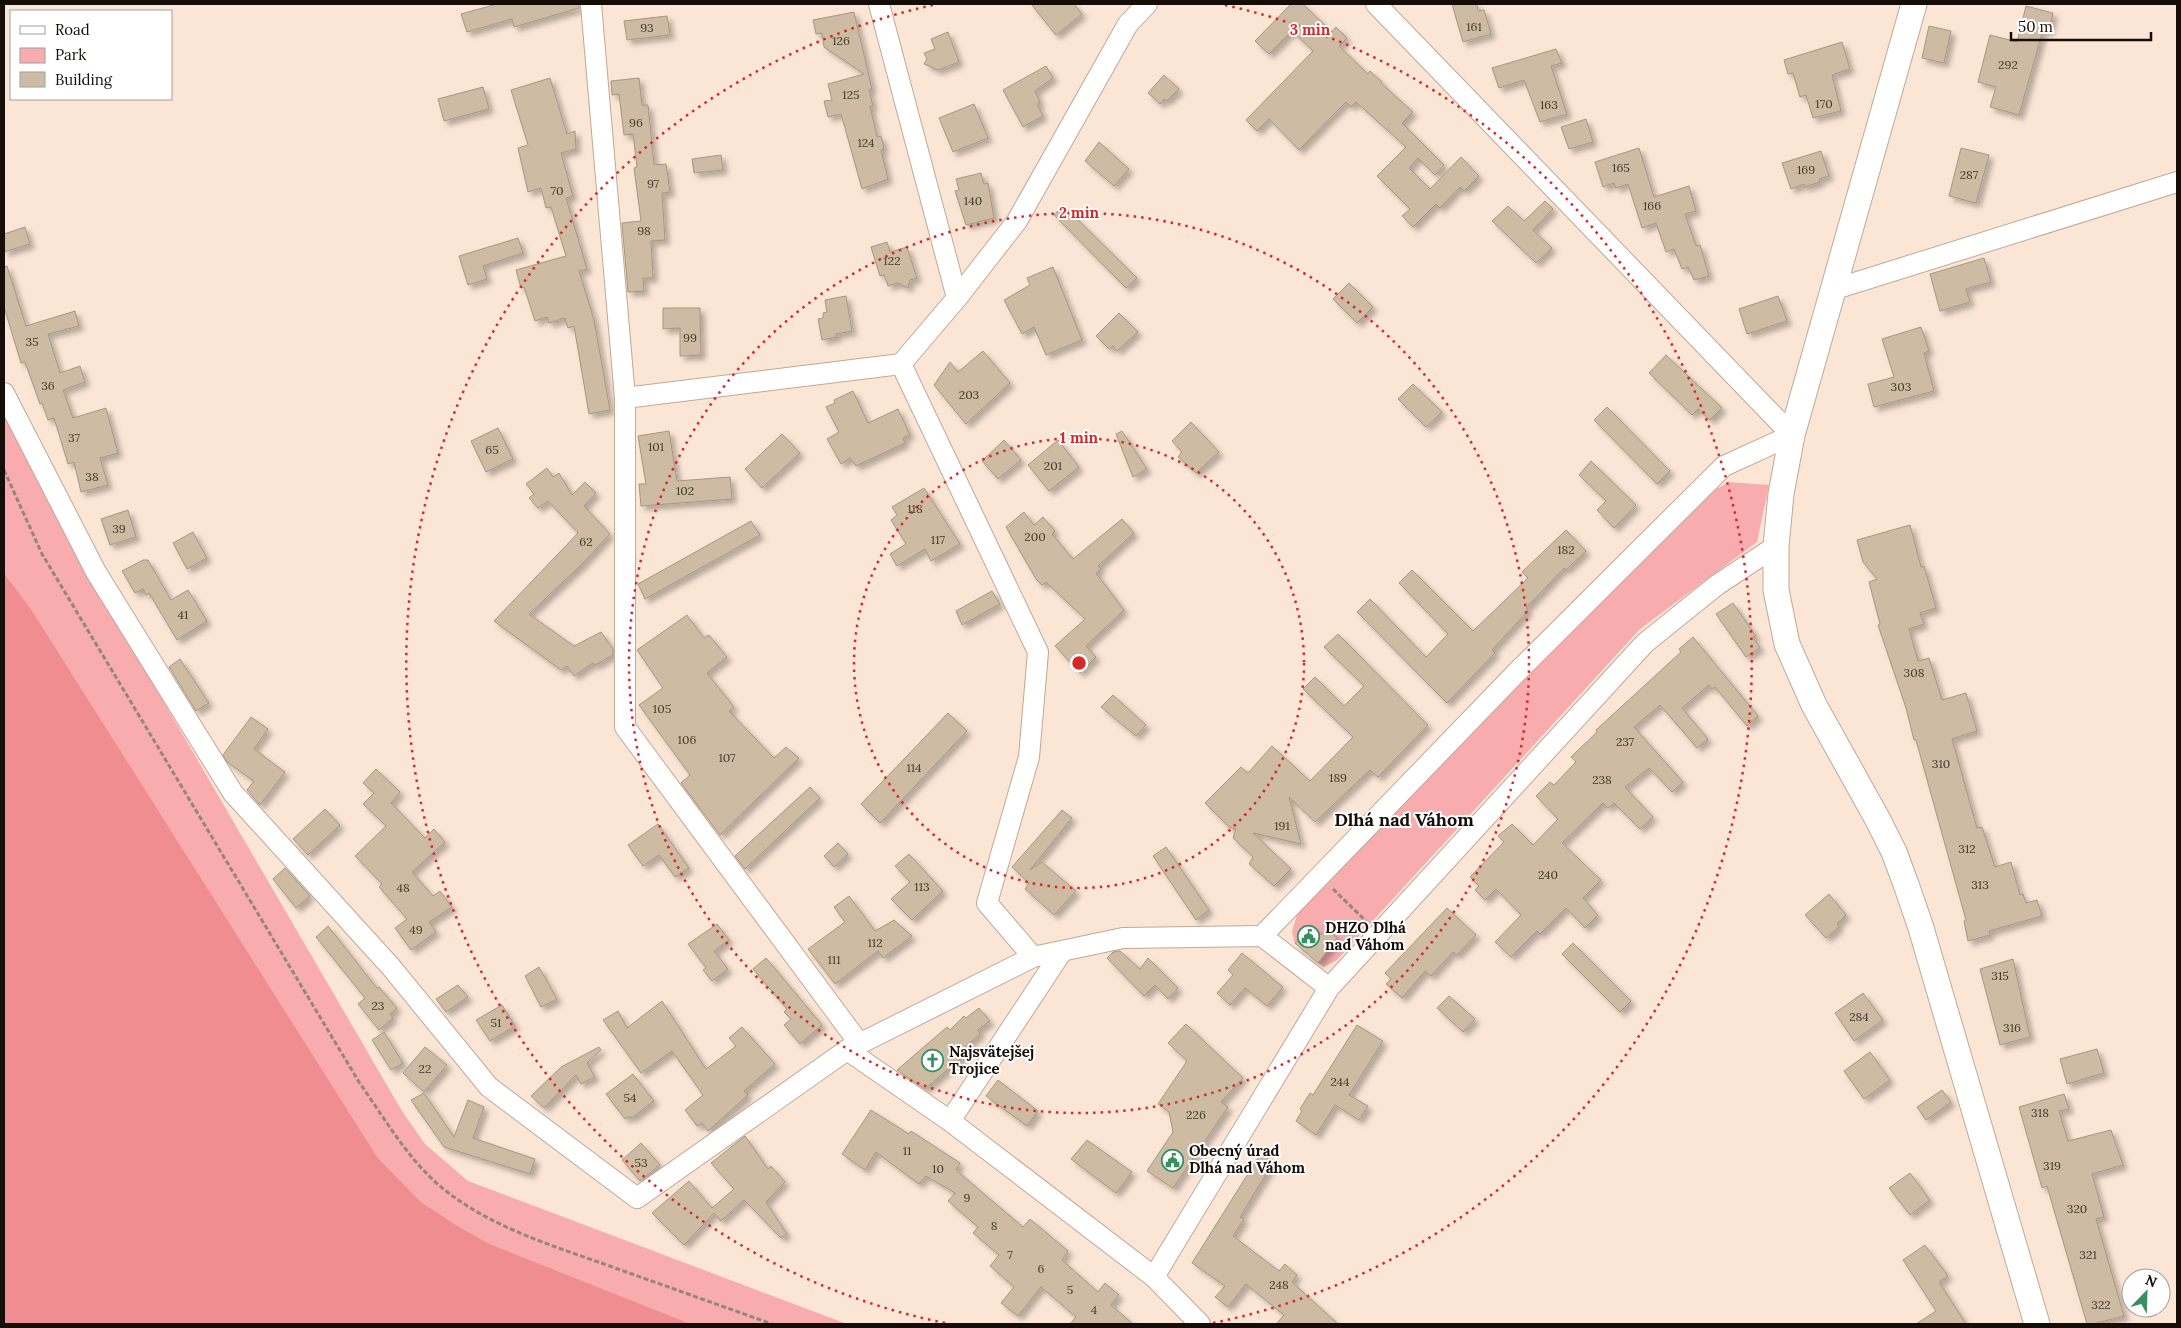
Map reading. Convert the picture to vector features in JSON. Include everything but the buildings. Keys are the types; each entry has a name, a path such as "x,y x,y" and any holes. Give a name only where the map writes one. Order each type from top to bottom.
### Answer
{"main road":[{"path":"1914,4 1792,435 1781,494 1776,546 1776,590 1790,653 1814,706 1878,820 1900,870 1921,928 2036,1324"}],"street":[{"path":"591,4 625,398 625,727 853,1046 1154,1277 1200,1324"},
{"path":"880,4 956,298"},
{"path":"625,398 901,364 1017,221 1128,24 1147,4"},
{"path":"1262,936 1516,673 1724,466 1792,435 1376,4"},
{"path":"1832,290 2177,182"},
{"path":"901,364 1038,652 1029,757 987,902 1033,957"},
{"path":"4,393 96,572 233,793 391,967 489,1086 637,1198 853,1046 1033,957 1061,953 1123,938 1262,936 1330,988"},
{"path":"1154,1277 1330,988 1645,643 1717,584 1776,546"},
{"path":"950,1122 1061,953"}],"path":[{"path":"4,470 42,554 359,1082 413,1159 445,1190 473,1210 504,1226 542,1242 772,1324"},
{"path":"1320,876 1379,934"}],"green space":[{"path":"4,413 88,572 402,1111 425,1144 468,1181 847,1324 691,1324 490,1244 421,1202 378,1158 31,609 4,573"},
{"path":"1729,482 1769,485 1757,542 1640,629 1337,960 1324,967 1318,963 1337,939 1327,929 1321,935 1310,926 1295,943 1292,932 1297,914 1571,630 1711,492"}],"shaded area":[{"path":"4,573 31,609 378,1158 421,1202 490,1244 691,1324 4,1324"}],"place":[{"name":"DHZO Dlhá nad Váhom","path":"1309,937"},
{"name":"Najsvätejšej Trojice","path":"933,1061"},
{"name":"Obecný úrad Dlhá nad Váhom","path":"1173,1160"}],"district":[{"name":"Dlhá nad Váhom","path":"1404,820"}]}
